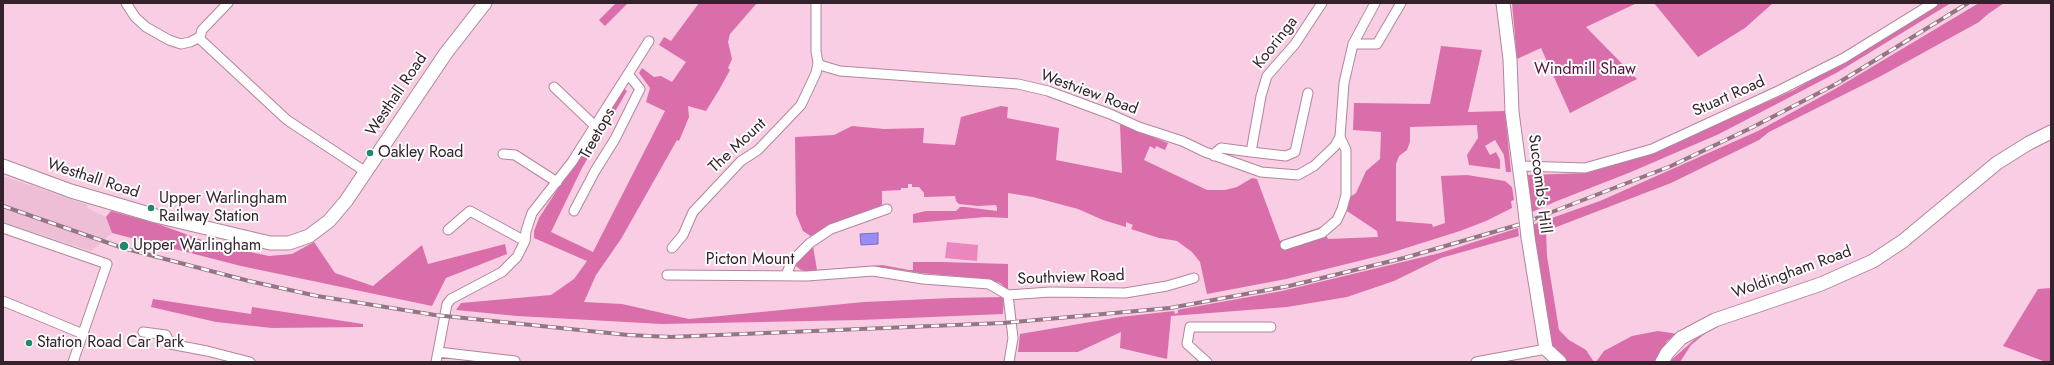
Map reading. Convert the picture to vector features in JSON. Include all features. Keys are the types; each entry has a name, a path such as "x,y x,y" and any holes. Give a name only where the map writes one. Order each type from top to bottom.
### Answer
{"street":[{"path":"126,3 135,17 146,27 169,40 181,44 190,42 200,37 202,30 228,3"},
{"name":"Westhall Road","path":"3,166 71,191 148,214 270,243 289,243 302,238 329,221 346,201 446,54 485,3"},
{"path":"816,3 816,51 818,62"},
{"name":"Kooringa","path":"1251,152 1261,96 1267,76 1296,44 1322,3"},
{"path":"1285,245 1322,232 1337,220 1342,210 1346,195 1346,150 1340,137 1344,83 1353,44 1375,3"},
{"path":"1353,44 1377,44 1401,3"},
{"name":"Succomb's Hill","path":"1503,3 1510,59 1512,112 1521,166 1528,237 1546,348"},
{"name":"Stuart Road","path":"1521,166 1584,168 1652,149 1778,91 1837,61 1933,3"},
{"path":"200,37 201,40 287,120 366,172"},
{"path":"436,362 447,304 451,299 502,272 517,257 525,241 526,231 532,213 557,182 649,41"},
{"name":"Westview Road","path":"818,62 824,66 840,71 1018,84 1048,91 1110,114 1139,127 1182,140 1214,156 1261,172 1298,175 1314,166 1335,146 1340,137"},
{"name":"The Mount","path":"672,248 683,235 693,212 741,161 758,150 801,105 816,73 818,62"},
{"name":"Treetops","path":"574,211 595,171 615,139 640,89 628,74"},
{"path":"554,87 594,125"},
{"path":"1214,156 1216,151 1221,148 1286,156 1294,152 1308,93"},
{"name":"Woldingham Road","path":"1662,362 1667,353 1681,338 1715,320 1821,284 1873,261 1903,241 1998,163 2028,144 2051,132"},
{"path":"503,154 515,155 557,182"},
{"path":"786,275 792,262 810,243 831,229 887,209"},
{"path":"448,230 470,211 525,241"},
{"path":"3,228 107,264 73,362"},
{"name":"Southview Road","path":"832,274 872,271 923,279 989,284 1008,295 1050,292 1125,293 1167,286 1194,278"},
{"name":"Picton Mount","path":"667,275 832,274"},
{"path":"1008,295 1013,338 1010,362"},
{"path":"3,301 83,334"},
{"path":"1207,362 1187,344 1190,328 1271,326"},
{"path":"143,332 166,335 170,344 207,350 250,362"},
{"path":"1476,362 1546,348 1560,362"},
{"path":"438,352 515,361"}],"shaded area":[{"path":"3,176 88,205 87,208 106,217 112,233 91,251 3,222"},
{"path":"878,233 878,244 861,245 860,234"},
{"path":"947,242 978,245 977,261 945,258"}],"green space":[{"path":"616,3 628,3 605,26 599,20"},
{"path":"699,3 757,3 730,34 728,42 732,59 728,68 730,70 719,90 706,111 688,106 689,117 679,141 677,140 621,239 596,275 584,302 622,304 689,319 864,302 1004,297 1003,314 860,320 662,324 517,316 456,310 461,303 551,295 574,279 587,261 534,238 534,231 539,218 623,88 627,91 582,168 551,232 593,252 665,111 646,102 650,88 639,73 642,68 654,77 661,76 672,82 686,62 659,45 664,37 671,41"},
{"name":"Windmill Shaw","path":"1512,3 1637,3 1586,27 1637,79 1570,113 1541,48 1517,59"},
{"path":"1654,3 1773,3 1745,28 1698,57"},
{"path":"1940,3 1951,3 1838,72 1719,134 1532,212 1527,175 1587,173 1655,152 1794,90"},
{"path":"1979,3 2004,3 1979,22 1881,76 1769,132 1759,140 1671,183 1546,231 1547,256 1559,330 1569,340 1586,350 1594,362 1568,362 1550,347 1532,225 1600,201 1758,131 1835,89"},
{"path":"1441,46 1482,50 1468,112 1505,111 1511,172 1506,172 1504,155 1495,140 1485,146 1490,155 1496,152 1500,160 1500,169 1469,165 1467,155 1478,138 1477,125 1410,127 1410,142 1407,150 1399,156 1396,164 1396,221 1432,224 1433,227 1445,223 1441,176 1467,175 1505,181 1512,187 1514,200 1511,201 1512,208 1486,221 1460,231 1387,254 1286,279 1207,294 1200,262 1192,252 1177,241 1159,238 1131,229 1133,225 1126,222 1126,227 1103,220 1078,209 1033,197 1008,193 1008,218 986,217 913,223 913,214 926,211 956,211 960,207 965,207 997,211 997,208 996,205 978,206 959,204 956,201 955,196 924,197 924,193 919,187 912,187 912,184 908,184 908,188 901,188 901,190 882,191 882,205 880,208 812,237 803,231 796,214 795,137 834,135 852,126 884,129 924,128 923,143 955,145 961,117 1001,106 1008,107 1007,118 1059,128 1056,160 1122,173 1120,124 1168,143 1165,150 1156,146 1155,149 1150,146 1144,160 1207,190 1225,190 1237,187 1252,178 1257,179 1280,241 1321,227 1328,239 1378,237 1377,231 1347,211 1350,197 1356,193 1366,171 1380,159 1381,132 1353,130 1354,103 1430,104"},
{"path":"111,211 158,224 213,244 269,256 292,254 314,242 335,273 373,286 422,245 428,264 505,244 507,254 446,278 432,306 241,266 112,233 106,217"},
{"path":"1518,228 1519,236 1441,258 1394,281 1347,297 1287,307 1171,316 1167,359 1120,348 1121,332 1078,352 1018,352 1020,334 1120,317 1174,311 1175,314 1178,313 1178,310 1182,309 1282,291 1440,253"},
{"path":"813,246 817,270 882,265 913,270 913,262 1008,264 1008,290 1000,283 986,279 920,273 881,267 809,272 801,270 796,266 797,261"},
{"path":"2051,288 2051,362 2046,362 2003,346 2038,289"},
{"path":"153,299 251,314 252,307 363,324 363,327 272,328 216,322 151,307"},
{"path":"1658,331 1678,334 1667,341 1657,362 1596,362 1604,351 1632,336"},
{"path":"1707,332 1691,345 1680,362 1669,362 1694,340"}],"railway":[{"path":"3,206 123,248 249,281 317,296 435,315 628,335 671,337 1003,323 1170,308 1289,286 1404,258 1521,224 1671,166 1751,128 1838,83 1968,3"}],"place":[{"name":"Oakley Road","path":"370,153"},
{"name":"Upper Warlingham Railway Station","path":"151,208"},
{"name":"Upper Warlingham","path":"124,246"},
{"name":"Station Road Car Park","path":"29,343"}]}
